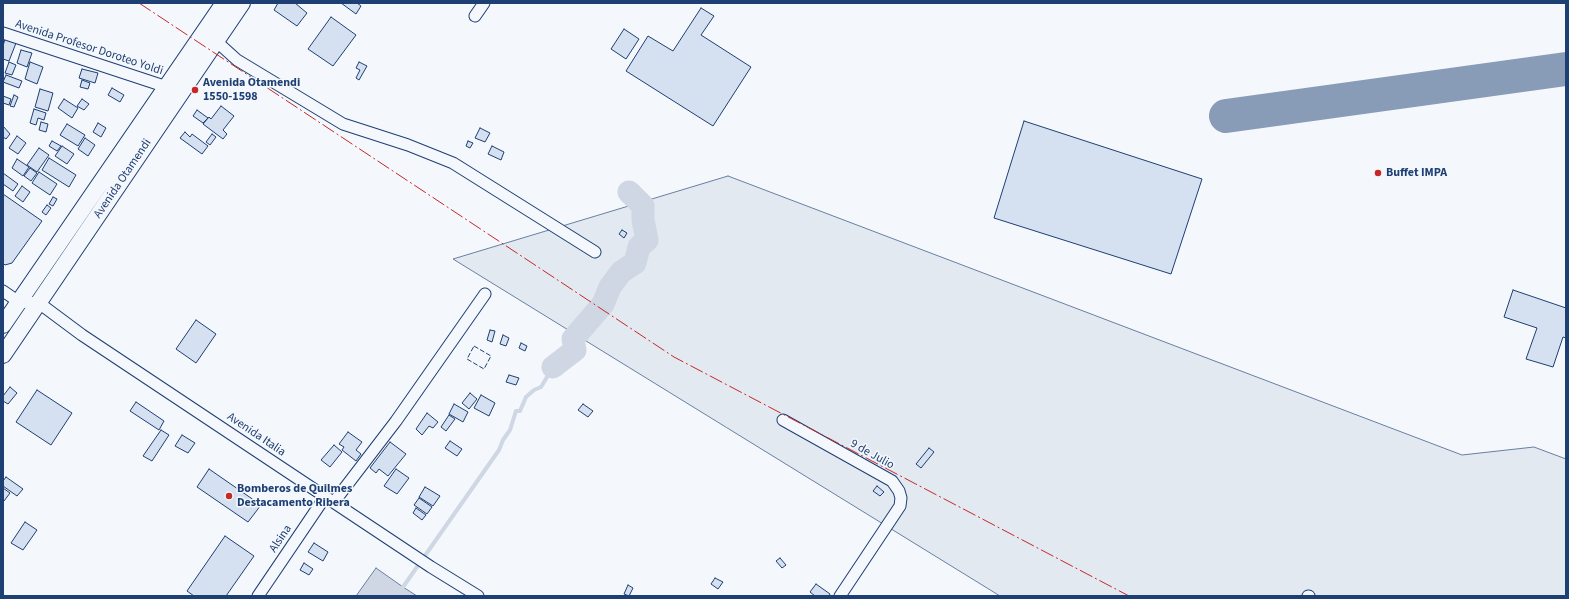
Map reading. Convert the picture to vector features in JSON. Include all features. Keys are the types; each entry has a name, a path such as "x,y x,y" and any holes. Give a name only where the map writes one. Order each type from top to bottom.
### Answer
{"main road":[{"name":"Avenida Otamendi","path":"183,77 224,3"},
{"name":"Avenida Otamendi","path":"3,325 167,95 216,41 242,3"},
{"name":"Avenida Otamendi","path":"3,355 39,303 167,95"}],"street":[{"path":"475,16 484,3"},
{"name":"Avenida Profesor Doroteo Yoldi","path":"3,33 167,95"},
{"path":"216,41 237,60 343,124 408,145 453,163 595,252"},
{"path":"3,291 19,302 39,303"},
{"name":"Alsina","path":"258,596 330,499 396,421 485,294"},
{"name":"Avenida Italia","path":"39,303 82,335 431,567 478,596"},
{"name":"9 de Julio","path":"784,420 892,481 899,491 901,498 900,506 840,596"}],"shaded area":[{"path":"728,176 1462,455 1534,447 1566,459 1566,596 1000,596 453,259"},
{"path":"376,568 403,587 417,596 356,596"}],"building":[{"path":"278,3 295,3 307,13 297,26 274,10"},
{"path":"341,3 357,3 361,6 356,14"},
{"path":"701,8 714,16 701,35 751,67 713,126 626,71 648,36 673,51"},
{"path":"331,17 356,35 333,66 308,49"},
{"path":"624,29 639,39 626,59 611,49"},
{"path":"5,39 16,43 9,61 3,59 3,46"},
{"path":"21,50 32,53 27,67 17,63"},
{"path":"9,62 16,65 12,75 5,73"},
{"path":"30,62 43,67 37,84 25,79"},
{"path":"359,62 367,66 359,80 356,78 360,70 356,68"},
{"path":"82,69 98,73 95,83 79,78"},
{"path":"6,75 22,81 19,88 3,82"},
{"path":"82,80 90,83 88,89 80,87"},
{"path":"112,88 124,95 120,102 108,95"},
{"path":"40,89 53,93 48,111 35,107"},
{"path":"14,95 18,97 14,107 10,106"},
{"path":"3,96 11,99 9,105 3,103"},
{"path":"64,99 78,108 72,118 58,108"},
{"path":"82,99 89,104 84,110 77,106"},
{"path":"221,106 234,116 223,130 227,134 223,139 203,124 209,117 211,119"},
{"path":"34,109 46,113 44,120 38,118 36,125 30,123"},
{"path":"197,110 208,118 203,123 193,116"},
{"path":"1024,121 1202,179 1171,274 994,218"},
{"path":"41,122 48,124 46,132 39,130"},
{"path":"98,123 106,128 101,137 93,132"},
{"path":"67,124 85,135 78,146 60,135"},
{"path":"3,126 10,134 6,139 3,137"},
{"path":"480,128 490,133 485,142 475,138"},
{"path":"185,132 190,137 192,134 208,146 202,154 180,138"},
{"path":"212,134 216,137 210,145 206,142"},
{"path":"17,136 26,143 18,154 9,148"},
{"path":"85,138 95,145 88,156 78,149"},
{"path":"52,141 61,146 57,151 49,146"},
{"path":"468,141 473,143 470,148 466,146"},
{"path":"62,146 74,154 67,164 55,156"},
{"path":"492,146 504,152 501,160 488,154"},
{"path":"39,148 49,155 37,172 27,165"},
{"path":"49,158 76,175 69,187 42,170"},
{"path":"17,159 29,167 23,176 12,168"},
{"path":"30,168 37,173 31,181 24,176"},
{"path":"39,172 57,184 50,195 32,183"},
{"path":"3,173 18,184 13,191 3,184"},
{"path":"22,186 30,192 23,202 15,196"},
{"path":"3,194 42,221 12,263 5,265 3,263"},
{"path":"53,197 57,199 53,206 49,204"},
{"path":"47,205 51,208 46,215 42,212"},
{"path":"622,230 627,233 624,238 619,234"},
{"path":"1513,290 1566,308 1566,338 1563,337 1553,367 1526,359 1537,328 1504,317"},
{"path":"196,320 216,334 196,363 176,349"},
{"path":"490,330 495,331 492,342 487,340"},
{"path":"503,335 509,338 506,346 500,344"},
{"path":"521,343 527,346 525,351 519,348"},
{"path":"509,375 519,378 516,385 506,382"},
{"path":"10,387 17,393 8,404 3,401 3,396"},
{"path":"37,390 72,413 51,445 16,422"},
{"path":"470,393 477,399 469,409 462,403"},
{"path":"481,395 495,403 489,416 474,408"},
{"path":"136,402 164,421 159,430 130,411"},
{"path":"454,404 468,412 463,422 449,414"},
{"path":"583,404 593,411 588,417 578,410"},
{"path":"427,413 438,422 433,428 429,426 422,435 416,429"},
{"path":"449,415 455,419 446,431 441,427"},
{"path":"161,430 169,435 152,461 143,456"},
{"path":"348,432 362,442 356,450 361,454 356,461 342,450 344,447 339,444"},
{"path":"182,435 195,443 188,453 175,446"},
{"path":"450,441 462,449 457,456 445,448"},
{"path":"390,442 406,454 388,476 379,469 376,473 370,468"},
{"path":"334,445 342,452 330,467 321,460"},
{"path":"929,448 934,452 921,468 916,464"},
{"name":"Bomberos de Quilmes Destacamento Ribera","path":"209,469 261,505 248,522 197,487"},
{"path":"396,469 409,478 397,494 384,486"},
{"path":"6,477 23,489 17,496 3,486 3,481"},
{"path":"877,486 884,492 880,496 873,491"},
{"path":"425,487 440,496 433,506 419,497"},
{"path":"3,488 10,493 4,501 3,500"},
{"path":"419,498 432,507 427,514 414,505"},
{"path":"416,508 426,515 422,520 413,513"},
{"path":"25,522 37,530 23,550 11,543"},
{"path":"225,536 254,556 226,596 194,596 187,591"},
{"path":"314,543 328,552 323,561 308,552"},
{"path":"780,558 786,565 782,568 776,561"},
{"path":"304,563 313,569 309,575 300,570"},
{"path":"715,578 723,582 718,589 711,584"},
{"path":"816,584 830,594 829,596 815,596 810,592"},
{"path":"628,585 633,588 629,596 624,594"}],"waterway":[{"path":"553,367 575,350 573,339 603,304 610,287 621,272 635,263 639,247 647,240 643,220 643,206 629,192"},
{"path":"403,587 499,450 503,440 510,430 516,411 520,411 526,397 534,390 541,387 553,367"}],"taxiway":[{"path":"1226,116 1566,69"}],"fence":[{"path":"474,346 491,356 484,369 467,359 474,346"}],"power":[{"path":"139,3 674,357 1129,596"}],"place":[{"name":"Avenida Otamendi 1550-1598","path":"195,90"},
{"name":"Buffet IMPA","path":"1378,173"},
{"name":"Bomberos de Quilmes Destacamento Ribera","path":"229,496"}]}
